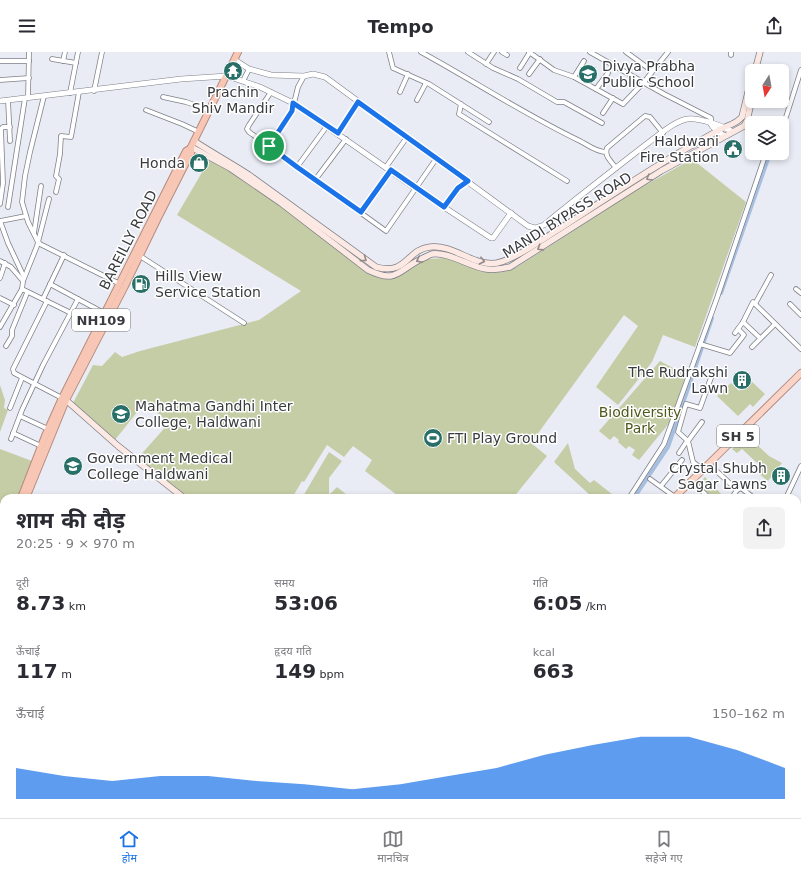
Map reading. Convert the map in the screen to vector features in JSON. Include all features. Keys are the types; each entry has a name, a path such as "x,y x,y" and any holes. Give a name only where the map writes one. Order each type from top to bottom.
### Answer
{"highway":[{"name":"BAREILLY ROAD","path":"22,494 48,429 122,285 186,151 192,145 199,132 238,52"},
{"name":"BAREILLY ROAD","path":"100,328 104,313 140,256 191,153 192,145"},
{"name":"BAREILLY ROAD","path":"28,494 64,399"}],"main road":[{"path":"757,64 760,52"},
{"name":"MANDI BYPASS ROAD","path":"192,145 207,150 230,162 376,267 392,270 424,248 430,246 444,248 484,262 494,263 506,261 542,240 663,162 738,121 742,117 745,106"},
{"name":"MANDI BYPASS ROAD","path":"192,145 230,168 282,203 368,270 388,277 397,274 415,262 432,254 442,255 485,269 497,270 510,267 578,225 629,190 724,136 745,126"},
{"name":"SH 5","path":"679,494 801,373"},
{"path":"64,399 118,446 179,494"}],"street":[{"path":"8,207 27,98 29,52"},
{"path":"63,61 65,52"},
{"path":"70,93 78,52"},
{"path":"94,91 102,52"},
{"path":"389,52 393,68 426,83 489,122"},
{"path":"421,52 515,107 584,142 597,151 606,152"},
{"path":"468,52 486,64 518,79 557,102 564,102 602,123"},
{"path":"486,64 494,52"},
{"path":"502,52 507,55"},
{"path":"520,68 530,52 554,70 574,77 623,104 644,82 667,52"},
{"path":"590,52 664,94 712,118 711,124"},
{"path":"626,52 652,71"},
{"path":"52,59 76,63"},
{"path":"530,74 540,59"},
{"path":"235,60 249,69 271,75 304,76 313,74 322,76 528,226 535,228 540,227 616,168 679,122 689,119 718,124 733,132"},
{"path":"0,61 29,61"},
{"path":"574,77 584,61"},
{"path":"243,81 249,69"},
{"path":"786,116 801,70"},
{"path":"596,89 608,73"},
{"path":"400,92 408,74"},
{"path":"0,101 94,91 180,79 226,76 271,92 293,103 415,188 492,238 511,213"},
{"path":"269,146 292,111 298,87 304,76"},
{"path":"0,80 29,78"},
{"path":"417,100 426,83"},
{"path":"56,192 59,179 56,176 60,154 61,136 71,137 79,92"},
{"path":"271,92 249,125 248,132 386,230 436,159"},
{"path":"44,96 36,123 25,176 22,202 28,222 38,242 122,285"},
{"path":"163,97 186,102 209,110"},
{"path":"603,113 613,98"},
{"path":"8,100 10,141"},
{"path":"338,133 358,102"},
{"path":"461,104 459,114 567,181"},
{"path":"146,110 199,132"},
{"path":"616,168 606,156 607,148 645,116 650,117 663,133"},
{"path":"711,124 724,136"},
{"path":"297,167 327,126"},
{"path":"0,204 3,183 1,129 3,127 10,127"},
{"path":"361,212 407,137"},
{"path":"315,180 346,139"},
{"path":"632,494 664,444 702,344 764,160"},
{"path":"444,207 458,188 468,181"},
{"path":"34,234 41,186"},
{"path":"0,327 22,289 23,279 37,246 49,199"},
{"path":"23,279 0,221 26,216"},
{"path":"64,255 13,369 16,375 64,399"},
{"path":"140,256 244,323"},
{"path":"0,261 11,267 23,279"},
{"path":"0,278 5,263"},
{"path":"735,333 743,322 753,302 755,304 771,275"},
{"path":"50,284 104,313"},
{"path":"22,289 100,328"},
{"path":"796,289 801,294"},
{"path":"6,346 12,336 12,330 28,293"},
{"path":"0,298 14,305"},
{"path":"11,439 43,365 78,299"},
{"path":"755,304 801,349"},
{"path":"790,304 801,315"},
{"path":"743,322 760,338"},
{"path":"752,347 775,324"},
{"path":"702,344 730,353 744,335 738,329"},
{"path":"703,470 694,462 688,441 678,432 686,404 700,408 712,375"},
{"path":"10,408 22,378"},
{"path":"20,416 48,429"},
{"path":"679,453 702,422"},
{"path":"13,433 41,446"},
{"path":"661,486 682,460"},
{"path":"708,464 737,490"},
{"path":"788,494 801,468"},
{"path":"650,479 670,494"},
{"path":"692,481 705,494"},
{"path":"734,494 741,488 749,494"}],"green space":[{"path":"211,157 384,278 427,259 446,258 505,271 517,267 635,191 692,159 746,202 695,347 663,335 652,362 618,405 596,387 638,326 624,315 531,443 547,456 516,494 396,494 365,471 372,460 353,446 344,457 327,445 304,482 302,481 294,494 183,494 137,459 169,423 145,402 115,440 73,403 93,365 102,366 115,352 122,357 259,320 301,291 177,215"},
{"name":"Biodiversity Park","path":"660,361 686,375 670,422 639,460 632,455 635,450 629,446 626,449 614,436 610,440 599,431"},
{"path":"750,380 765,394 753,407 750,404 738,416 717,396 731,383 739,391"},
{"path":"0,385 5,400 4,408 8,410 0,432"},
{"path":"745,438 754,442 769,456 782,463 768,481 758,473 763,466 756,462 742,449 737,453 732,449"},
{"path":"568,443 575,469 590,483 594,480 612,494 589,494 554,462"},
{"path":"0,449 32,461 20,494 0,494"},
{"path":"329,452 342,461 329,478 329,494 304,494"},
{"path":"705,477 721,494 709,494 698,484"},
{"path":"337,487 346,494 330,494"}],"waterway":[{"path":"721,293 768,160"},
{"path":"637,494 668,447 712,318"}],"place":[{"name":"Prachin Shiv Mandir","path":"233,71"},
{"name":"Divya Prabha Public School","path":"588,74"},
{"name":"Haldwani Fire Station","path":"733,149"},
{"name":"Honda","path":"199,163"},
{"name":"Hills View Service Station","path":"141,284"},
{"name":"The Rudrakshi Lawn","path":"742,380"},
{"name":"Mahatma Gandhi Inter College, Haldwani","path":"121,414"},
{"name":"FTI Play Ground","path":"433,438"},
{"name":"Government Medical College Haldwani","path":"73,466"},
{"name":"Crystal Shubh Sagar Lawns","path":"781,476"}],"route":[{"path":"358,102 468,181 458,188 444,207 391,170 361,212 269,146 292,111 293,103 338,133 358,102"}]}
